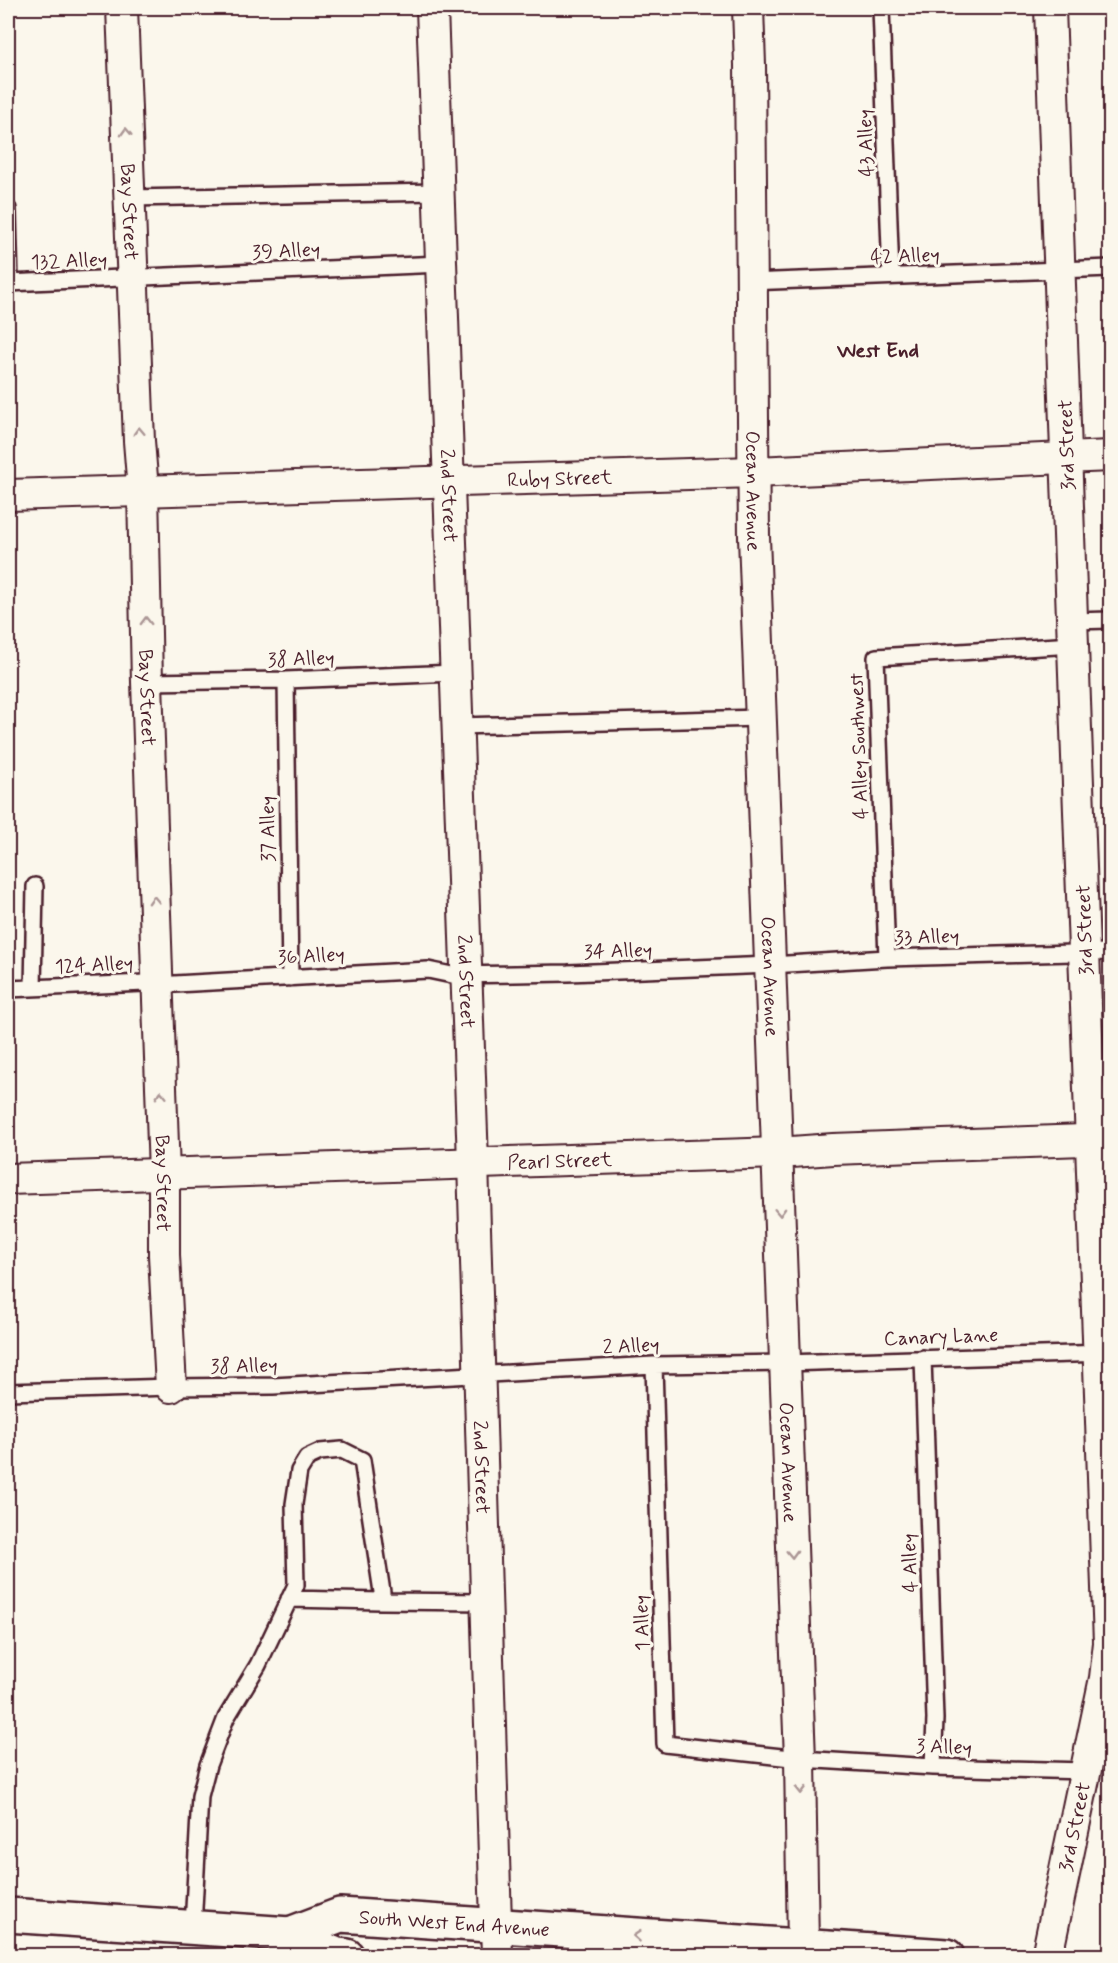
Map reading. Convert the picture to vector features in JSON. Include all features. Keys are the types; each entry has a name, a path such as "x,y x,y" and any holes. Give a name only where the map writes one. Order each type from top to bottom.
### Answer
{"main road":[{"name":"South West End Avenue","path":"289,1945 340,1915 497,1941 717,1948 803,1947 947,1956"},
{"name":"South West End Avenue","path":"8,1916 193,1927 347,1956"}],"street":[{"name":"Bay Street","path":"122,8 143,490 147,682 164,1174 164,1255 171,1387"},
{"name":"2nd Street","path":"432,8 473,1162 497,1941"},
{"name":"Ocean Avenue","path":"748,8 754,537 800,1759 803,1947"},
{"name":"3rd Street","path":"1047,1956 1108,1678 1097,952 1072,633 1050,8"},
{"name":"Ruby Street","path":"8,495 754,472 1110,456"},
{"name":"Pearl Street","path":"8,1179 778,1153 1100,1139"}],"lane":[{"name":"43 Alley","path":"881,8 891,276"},
{"path":"129,198 437,192"},
{"path":"8,209 9,283"},
{"name":"39 Alley","path":"133,278 441,264"},
{"name":"42 Alley","path":"751,282 1060,272 1110,268"},
{"name":"132 Alley","path":"9,283 133,278"},
{"path":"1072,633 1110,620"},
{"name":"4 Alley Southwest","path":"887,958 876,657 1072,633"},
{"name":"38 Alley","path":"147,682 286,680 455,673"},
{"name":"37 Alley","path":"286,680 290,978"},
{"path":"457,726 761,718"},
{"path":"33,988 35,886"},
{"name":"33 Alley","path":"771,965 887,958 1097,952"},
{"name":"34 Alley","path":"466,975 771,965"},
{"name":"36 Alley","path":"158,985 428,970 452,975 466,975"},
{"name":"124 Alley","path":"8,989 145,983 158,985"},
{"name":"Canary Lane","path":"785,1363 1104,1353"},
{"name":"4 Alley","path":"923,1358 935,1719 933,1767"},
{"name":"2 Alley","path":"480,1374 654,1365 785,1363"},
{"name":"1 Alley","path":"654,1365 665,1744 800,1759"},
{"name":"38 Alley","path":"8,1392 273,1386 480,1374"},
{"path":"193,1927 200,1796 208,1765 226,1718 258,1665 296,1585 294,1504 299,1471 307,1458 320,1452 342,1450 362,1460 382,1593 381,1601"},
{"path":"289,1599 487,1602"},
{"name":"3 Alley","path":"800,1759 933,1767 1086,1771"}],"district":[{"name":"West End","path":"878,350"}]}
